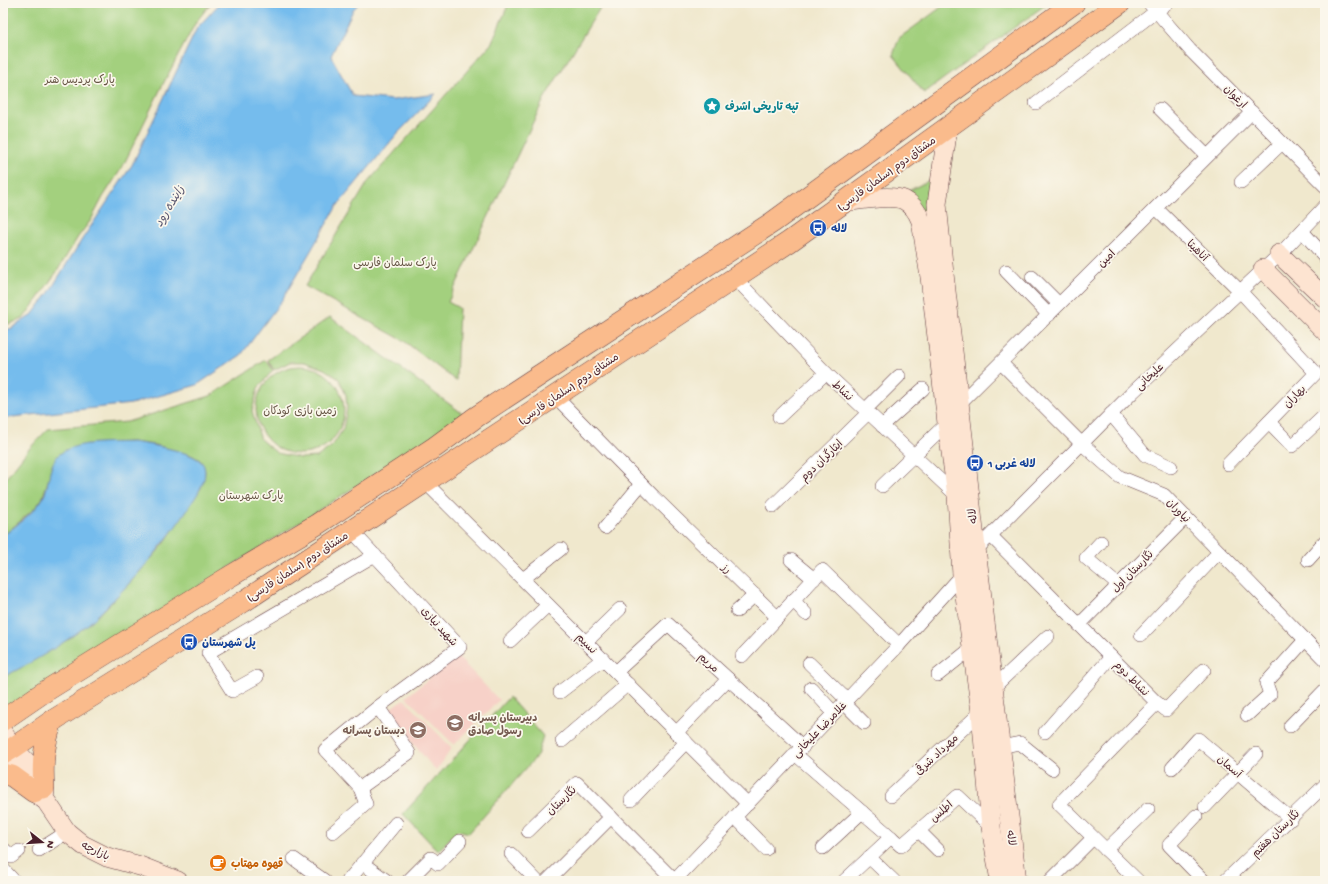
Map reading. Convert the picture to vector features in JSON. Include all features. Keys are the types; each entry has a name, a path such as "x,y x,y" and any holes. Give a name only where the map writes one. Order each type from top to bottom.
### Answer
{"main road":[{"path":"3,720 41,694 224,580 316,525 435,447 476,417 773,222 1074,3"},
{"name":"مشتاق دوم (سلمان فارسی)","path":"5,752 243,602 790,242 1120,3"},
{"name":"لاله","path":"948,127 937,204 937,275 946,416 957,496 962,575 978,626 993,688 1017,881"},
{"name":"لاله","path":"845,202 879,198 904,199 919,214 937,275 960,404 976,550 978,626 973,647 981,712 991,827 1000,881"},
{"path":"1279,254 1325,298"},
{"path":"1263,270 1325,331"},
{"path":"5,752 12,776 41,793 45,741 52,721"},
{"name":"بازارچه","path":"5,752 34,772 41,793 67,832 82,845 107,857 140,866 178,881"}],"street":[{"path":"1036,103 1152,7 1167,3"},
{"name":"ارغوان","path":"1152,7 1190,50 1325,186"},
{"path":"1160,109 1207,156"},
{"name":"امین","path":"960,404 1252,112"},
{"path":"1241,182 1282,143"},
{"name":"علیخانی","path":"976,550 1132,392 1263,270 1325,206"},
{"name":"آناهیتا","path":"1156,208 1240,291"},
{"path":"1302,231 1325,257"},
{"path":"1006,270 1049,314"},
{"path":"1032,277 1059,304"},
{"name":"نشاط","path":"735,278 826,373 957,496"},
{"name":"بهاران","path":"1228,464 1321,372 1240,291"},
{"name":"نیاوران","path":"1001,363 1082,444 1120,477 1164,495 1323,656"},
{"path":"779,417 826,373"},
{"name":"ایثارگران دوم","path":"773,506 867,412 899,376"},
{"path":"882,426 923,388"},
{"name":"رز","path":"556,397 641,484 777,617"},
{"path":"1111,414 1145,454 1171,468"},
{"path":"1269,422 1292,446 1325,415"},
{"path":"882,486 941,429"},
{"name":"نسیم","path":"425,482 748,804"},
{"path":"605,528 641,484"},
{"name":"نگارستان اول","path":"1079,625 1186,517"},
{"name":"شهید نیازی","path":"352,531 460,647 378,708 325,750 360,788"},
{"name":"نشاط دوم","path":"990,536 1157,703 1059,804 1138,881"},
{"path":"1308,560 1325,541"},
{"path":"1101,542 1086,558 1118,585"},
{"path":"523,579 561,549"},
{"path":"1141,635 1219,552"},
{"path":"257,677 232,691 208,653 374,555"},
{"path":"791,560 814,579"},
{"path":"742,656 822,570 899,645"},
{"name":"غلامرضا علیخانی","path":"675,881 899,645 962,575"},
{"path":"737,611 754,595"},
{"path":"793,600 806,614"},
{"path":"510,641 548,605"},
{"path":"586,642 620,609"},
{"name":"مریم","path":"616,672 668,624 728,679 799,750"},
{"path":"993,688 1048,636"},
{"path":"1247,715 1270,694 1266,683 1306,640"},
{"path":"938,675 973,647"},
{"path":"1045,732 1111,657"},
{"path":"560,692 603,659"},
{"path":"809,662 846,701 864,723"},
{"path":"1157,703 1166,710 1204,670"},
{"path":"676,733 728,679"},
{"path":"562,741 628,684"},
{"path":"811,688 834,713"},
{"path":"1290,726 1325,690"},
{"path":"333,832 366,804 360,788 409,752 378,708"},
{"name":"مهرداد شرقی","path":"891,796 981,712"},
{"name":"آسمان","path":"1172,768 1198,739 1291,819"},
{"path":"631,800 686,742"},
{"path":"1000,747 1020,743 1052,769"},
{"name":"اطلس","path":"799,750 862,812 901,846 958,796 991,827"},
{"path":"1205,807 1256,754"},
{"name":"نگارستان","path":"528,832 577,784 675,881"},
{"name":"نگارستان هفتم","path":"1225,881 1325,785"},
{"path":"1106,850 1148,809"},
{"path":"823,848 862,812"},
{"path":"1196,816 1169,845 1204,881"},
{"path":"547,881 611,817"},
{"path":"735,817 766,849"},
{"path":"348,881 396,823"},
{"path":"919,831 938,850"},
{"path":"39,850 67,832"},
{"path":"844,881 891,837"},
{"path":"1050,881 1093,838"},
{"path":"408,881 431,858 438,864 460,841"},
{"path":"3,852 5,850 12,857 19,852"},
{"path":"511,854 537,881"},
{"path":"869,858 894,881"},
{"path":"294,859 325,881"},
{"path":"362,863 387,881"},
{"path":"3,869 14,881"}],"shaded area":[{"name":"دبیرستان پسرانه رسول صادق","path":"457,656 499,700 454,745 406,697"},
{"name":"دبستان پسرانه","path":"404,699 452,748 436,771 386,711"}],"green space":[{"name":"پارک پردیس هنر","path":"3,3 211,3 196,22 162,86 123,166 103,197 91,220 23,319 3,326"},
{"name":"پارک سلمان فارسی","path":"509,3 603,3 544,99 448,302 459,308 456,381 404,341 305,286 368,182 491,44"},
{"path":"947,3 1048,3 924,93 893,55 899,38"},
{"path":"930,180 927,191 938,268 900,195"},
{"name":"پارک شهرستان","path":"330,317 466,416 3,712 3,677 67,640 86,626 106,608 163,545 201,488 205,472 200,460 191,455 155,445 132,442 91,444 56,458 42,499 36,507 3,536 3,482 27,451 48,429 127,422 210,396 266,360 273,370 258,388 252,411 261,440 277,453 301,458 317,457 332,446 343,429 347,409 346,395 339,379 324,369 304,362 290,362 274,370 268,360"},
{"name":"زمین بازی کودکان","path":"300,366 317,369 325,373 337,385 341,393 344,410 341,427 337,435 325,447 317,451 300,454 283,451 275,447 263,435 259,427 256,410 259,393 263,385 275,373 283,369"},
{"path":"509,697 543,736 537,756 469,833 458,830 438,851 403,814"}],"water":[{"name":"زاینده رود","path":"220,3 359,3 353,10 331,56 353,96 393,100 436,94 397,134 337,206 282,300 241,355 197,385 131,404 3,418 3,331 12,328 32,315 48,294 81,241 132,165 197,28"},
{"path":"132,442 170,449 191,455 198,459 203,464 205,476 198,493 172,532 155,553 129,583 95,618 56,647 25,666 3,677 3,536 25,518 40,503 45,493 53,462 62,452 80,445"}],"place":[{"name":"تپه تاریخی اشرف","path":"712,106"},
{"name":"لاله","path":"818,228"},
{"name":"لاله غربی 1","path":"975,463"},
{"name":"پل شهرستان","path":"189,642"},
{"name":"دبیرستان پسرانه رسول صادق","path":"455,723"},
{"name":"دبستان پسرانه","path":"418,730"},
{"name":"قهوه مهتاب","path":"218,863"}]}
